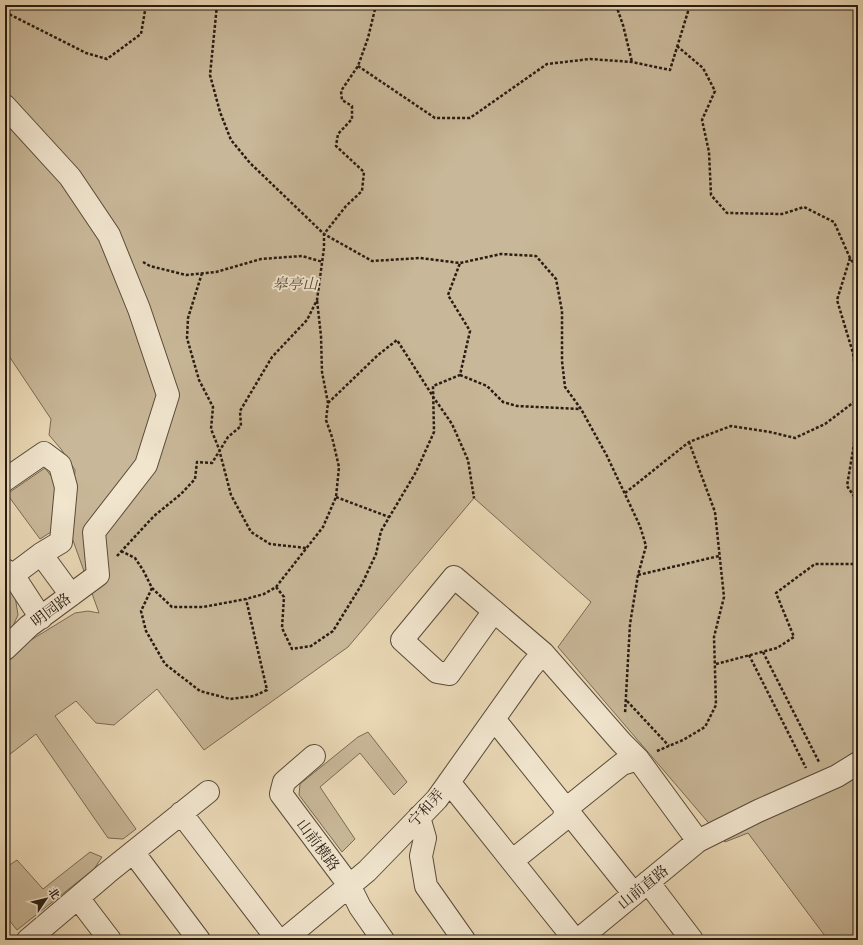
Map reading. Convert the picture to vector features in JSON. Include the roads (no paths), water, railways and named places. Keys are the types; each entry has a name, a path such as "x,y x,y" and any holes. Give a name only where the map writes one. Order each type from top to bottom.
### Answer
{"street":[{"name":"明园路","path":"5,106 70,177 109,235 139,310 168,395 146,465 94,532 98,575 29,626 5,649"},
{"path":"5,480 44,453 60,464 66,487 61,542 9,572 41,618"},
{"path":"41,554 71,595"},
{"path":"494,611 543,653 621,742 638,759 703,838"},
{"name":"宁和弄","path":"284,940 367,871 437,799 530,668 543,653"},
{"path":"494,719 566,809 692,940"},
{"name":"山前横路","path":"314,756 284,782 281,794 349,885 360,907 383,940"},
{"path":"512,861 563,820 566,809 622,764 638,759"},
{"name":"山前直路","path":"576,940 703,838 758,811 838,776 858,763"},
{"path":"449,782 576,940"},
{"path":"28,940 133,852 208,792"},
{"path":"181,814 278,940"},
{"path":"419,817 425,838 420,856 426,886 464,940"},
{"path":"133,852 199,940"},
{"path":"78,898 110,940"}],"park label":[{"name":"皋亭山","path":"295,284"}]}
